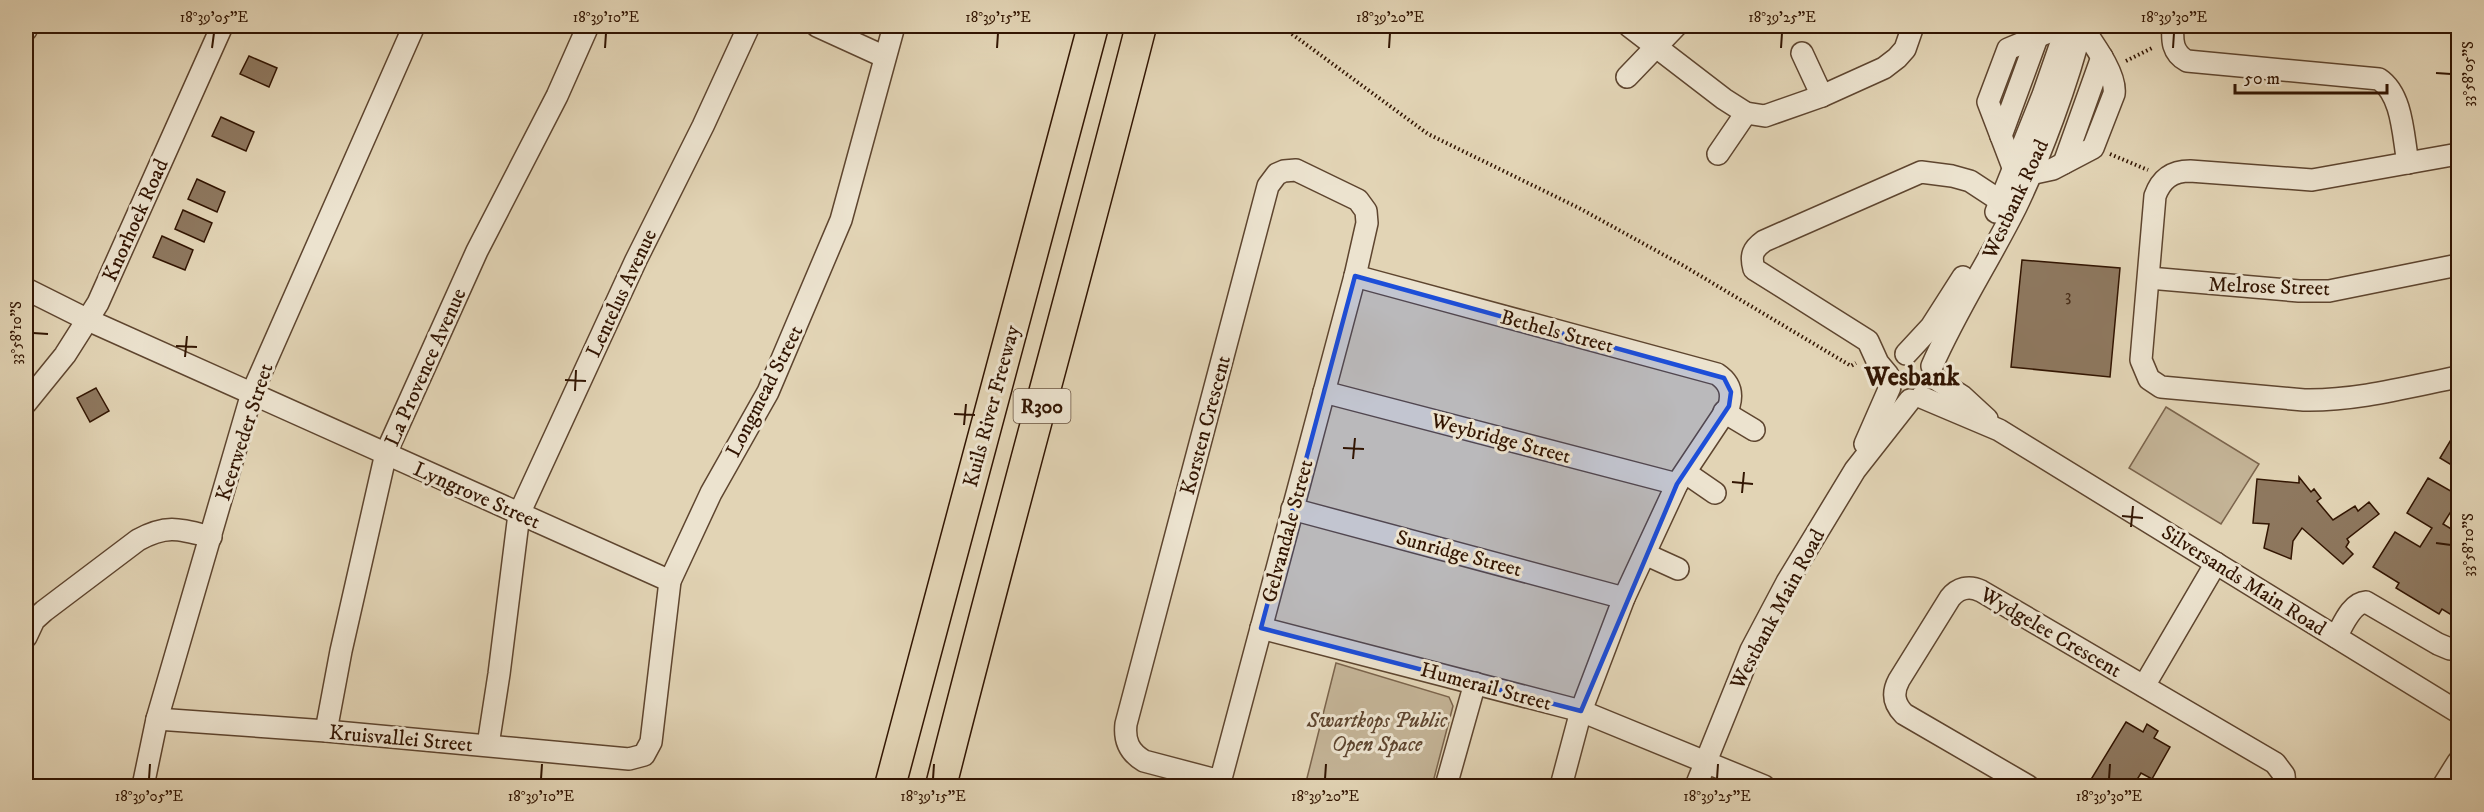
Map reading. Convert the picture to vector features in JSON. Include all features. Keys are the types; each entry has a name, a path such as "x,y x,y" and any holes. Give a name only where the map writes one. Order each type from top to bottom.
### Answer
{"highway":[{"name":"Kuils River Freeway","path":"890,786 1093,26"},
{"name":"R300","path":"941,786 1075,285 1141,26"}],"street":[{"path":"26,30 28,26"},
{"name":"Knorhoek Road","path":"26,403 52,372 98,303 222,26"},
{"name":"Keerweder Street","path":"143,786 158,719 252,393 414,26"},
{"name":"La Provence Avenue","path":"326,731 341,651 386,453 477,251 557,96 588,26"},
{"name":"Lentelus Avenue","path":"488,745 519,514 636,260 703,126 749,26"},
{"path":"817,26 885,57"},
{"name":"Longmead Street","path":"644,755 651,742 669,581 711,494 768,392 842,220 894,26"},
{"path":"1629,26 1724,99 1746,113 1765,116 1822,96 1884,68 1905,49 1913,26"},
{"path":"1627,77 1676,26"},
{"path":"2073,26 2111,65 2071,159 2053,169 2022,172 1997,128 2030,39 2073,26"},
{"name":"Westbank Road","path":"1906,354 1931,327 1962,279 2059,100 2073,26"},
{"path":"2172,33 2179,55 2193,62 2379,79 2395,99 2408,164"},
{"path":"1802,53 1822,96"},
{"path":"1718,154 1746,113"},
{"path":"2458,154 2312,180 2190,171 2181,171 2163,180 2155,196 2141,360 2149,379 2161,387 2327,400 2458,377"},
{"name":"Korsten Crescent","path":"1219,784 1144,761 1131,750 1125,733 1268,186 1277,174 1290,170 1302,172 1353,196 1363,206 1367,223 1355,276"},
{"path":"1889,381 1896,359 1906,354 1924,357 1933,372 1930,389 1915,399 1898,396 1878,363 1868,341 1754,269 1752,255 1756,246 1921,172 1970,181 2002,202"},
{"name":"Westbank Road","path":"1933,372 1945,335 2016,206 2022,172"},
{"name":"Melrose Street","path":"2149,278 2298,291 2329,291 2458,265"},
{"name":"Gelvandale Street","path":"1219,784 1355,276"},
{"name":"Bethels Street","path":"1355,276 1717,374 1724,378 1731,392 1729,406 1682,478 1624,598 1581,711 1561,786"},
{"name":"Lyngrove Street","path":"26,289 88,320 669,581"},
{"name":"Silversands Main Road","path":"1933,372 1999,430 2458,712"},
{"name":"Westbank Main Road","path":"1855,470 1889,381"},
{"name":"Weybridge Street","path":"1324,392 1682,478"},
{"name":"Silversands Main Road","path":"1915,399 1999,430"},
{"name":"Westbank Main Road","path":"1696,786 1751,650 1787,582 1855,470 1915,399"},
{"path":"1724,412 1754,430"},
{"path":"1682,478 1715,493"},
{"name":"Sunridge Street","path":"1292,509 1624,598"},
{"path":"26,637 34,620 44,611 138,540 154,531 177,528 211,537"},
{"path":"1645,554 1678,569"},
{"path":"2144,686 2216,563"},
{"name":"Wydgelee Crescent","path":"2028,786 1904,714 1896,702 1895,687 1899,680 1954,593 1965,588 1976,588 2275,763 2284,775 2285,786"},
{"path":"2336,637 2357,604 2366,602 2438,644 2450,649 2458,649"},
{"name":"Humerail Street","path":"1261,628 1581,711 1764,786"},
{"path":"1446,786 1475,683"},
{"name":"Kruisvallei Street","path":"158,719 326,731 629,759 644,755"},
{"path":"2443,786 2458,762"}],"path":[{"path":"1281,26 1428,134 1617,229 1684,266 1851,366 1859,361"},
{"path":"2111,65 2149,50 2172,33"},
{"path":"2100,150 2147,170 2163,180"}],"highlighted area":[{"path":"1355,276 1724,378 1731,392 1729,406 1677,484 1581,711 1261,628"}],"green space":[{"path":"2166,407 2259,464 2221,524 2129,468"},
{"name":"Swartkops Public Open Space","path":"1336,663 1449,697 1453,706 1432,786 1305,786"}],"building":[{"path":"249,56 277,68 269,87 240,74"},
{"path":"221,117 254,132 246,151 212,136"},
{"path":"197,179 225,192 217,212 188,199"},
{"path":"183,210 212,223 204,242 175,229"},
{"path":"162,236 193,250 185,270 153,257"},
{"path":"2022,260 2120,268 2110,377 2011,367"},
{"path":"96,388 109,411 90,422 77,398"},
{"path":"2458,428 2458,469 2440,458"},
{"path":"2299,477 2311,492 2314,489 2321,498 2317,501 2333,520 2355,506 2358,511 2369,502 2379,514 2347,539 2349,542 2346,547 2353,554 2343,564 2302,528 2293,541 2291,559 2264,548 2269,524 2253,523 2257,479 2299,483"},
{"path":"2428,478 2454,493 2458,485 2458,507 2455,505 2443,524 2458,533 2458,619 2442,609 2439,614 2396,588 2399,583 2373,567 2395,532 2420,547 2432,528 2407,513"},
{"path":"2126,722 2143,732 2147,724 2158,731 2154,738 2170,747 2152,779 2141,773 2135,783 2130,780 2127,786 2087,786"}],"district":[{"name":"Wesbank","path":"1912,376"}]}
